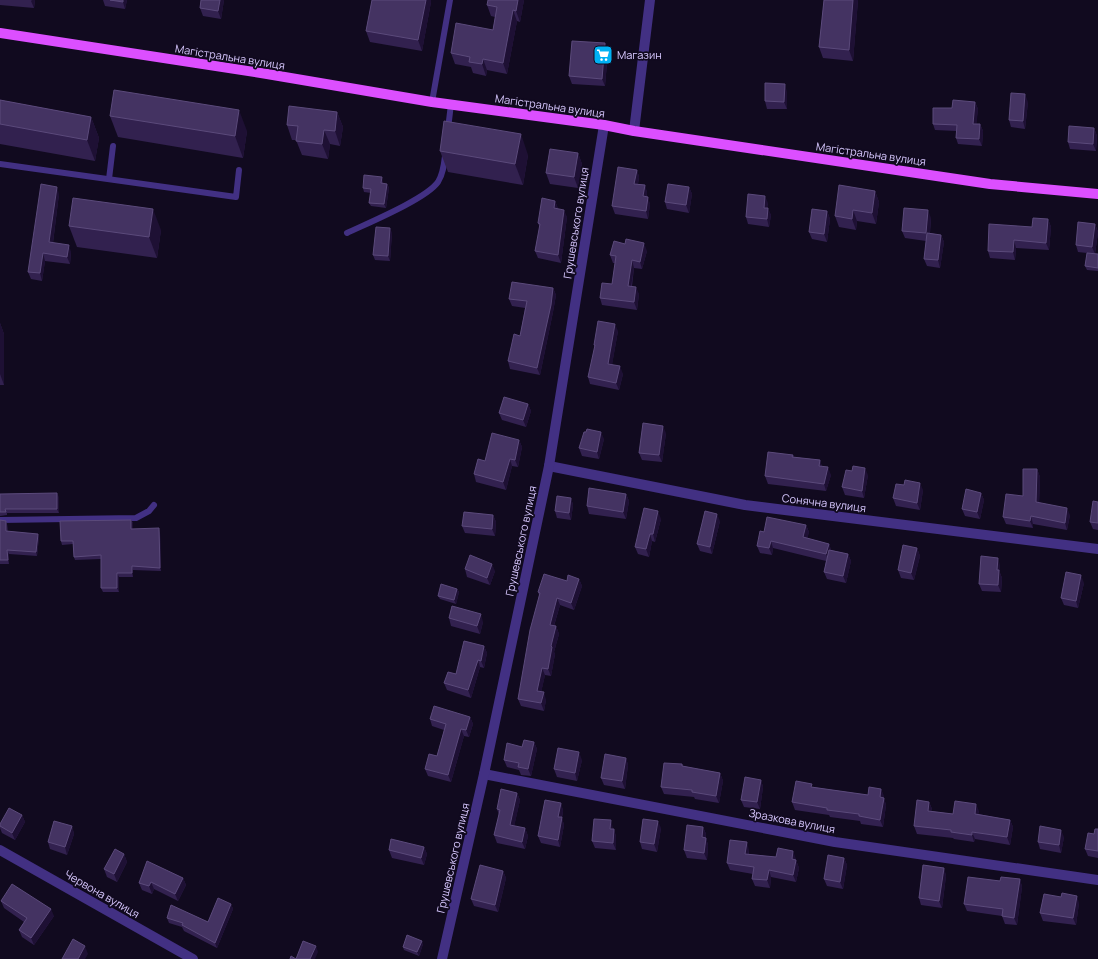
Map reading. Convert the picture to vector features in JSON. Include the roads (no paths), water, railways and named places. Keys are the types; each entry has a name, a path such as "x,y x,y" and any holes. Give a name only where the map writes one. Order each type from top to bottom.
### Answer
{"main road":[{"name":"Магістральна вулиця","path":"0,33 267,74 432,102 604,125 634,131 990,184 1098,194"}],"street":[{"path":"634,131 650,0"},
{"name":"Грушевського вулиця","path":"442,959 484,774 549,466 604,125"},
{"name":"Сонячна вулиця","path":"549,466 745,505 1098,549"},
{"name":"Зразкова вулиця","path":"484,774 835,842 1098,880"},
{"name":"Червона вулиця","path":"0,850 193,959"}],"lane":[{"path":"432,102 450,0"},
{"path":"448,133 451,104"},
{"path":"109,179 113,146"},
{"path":"347,233 422,196 437,183 444,170 446,148"},
{"path":"0,164 236,197 239,170"},
{"path":"0,520 136,518 149,512 154,505"}],"place":[{"name":"Магазин","path":"603,55"}]}
